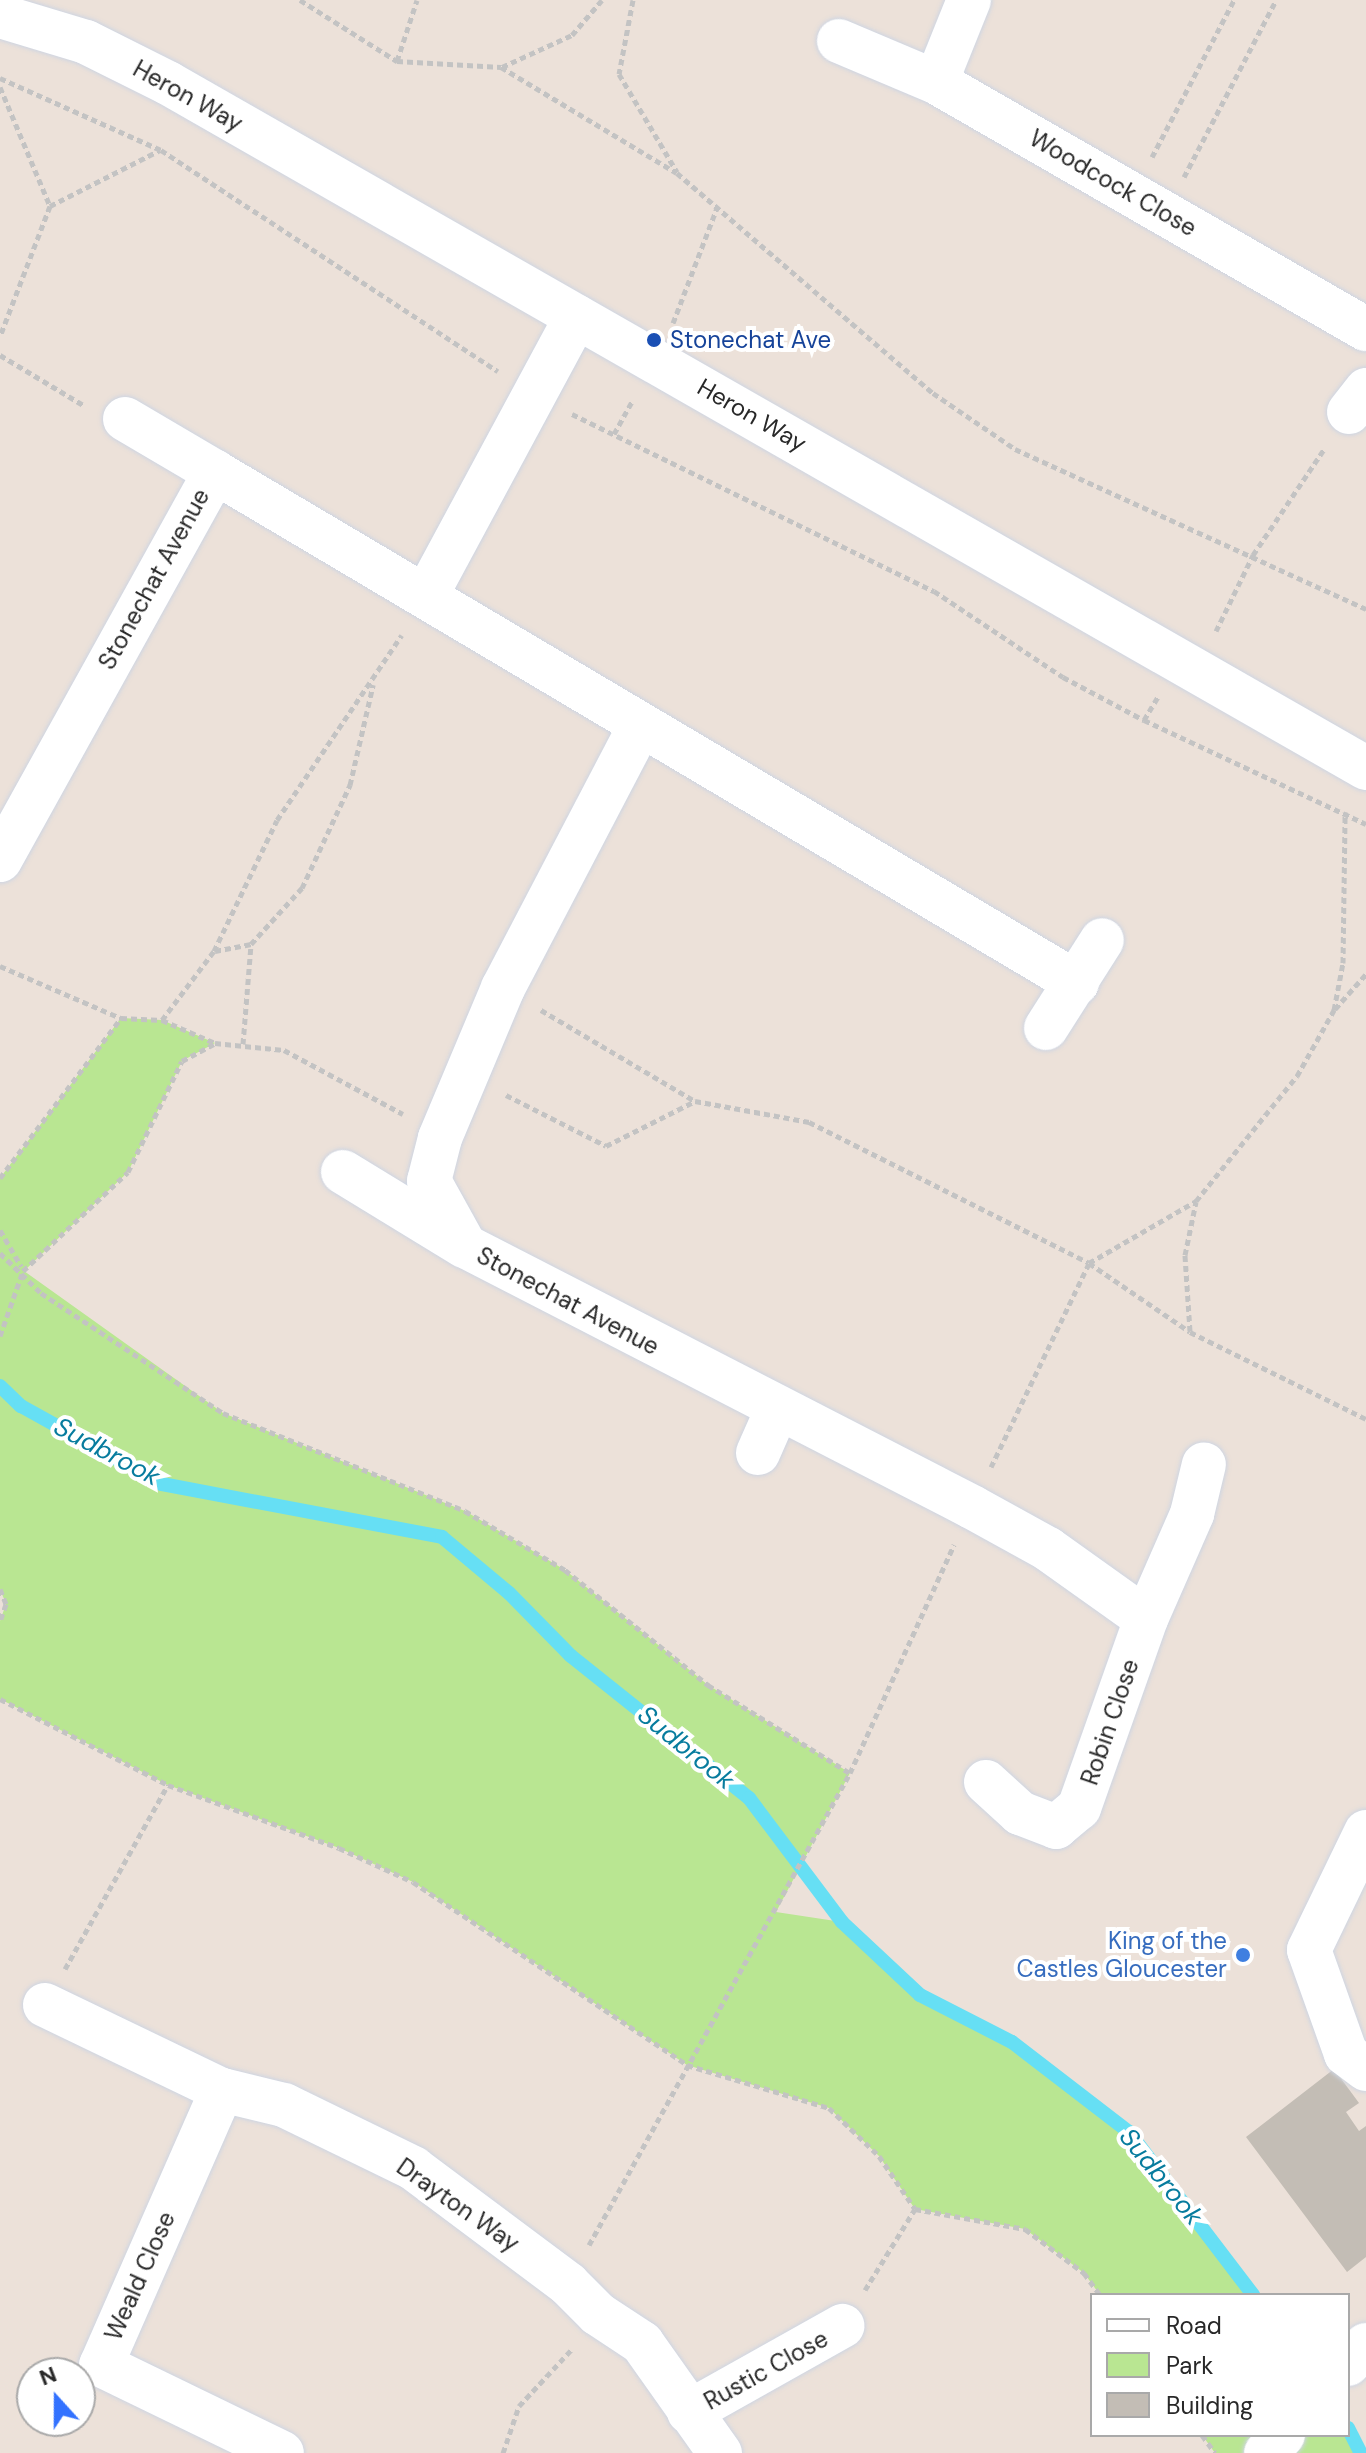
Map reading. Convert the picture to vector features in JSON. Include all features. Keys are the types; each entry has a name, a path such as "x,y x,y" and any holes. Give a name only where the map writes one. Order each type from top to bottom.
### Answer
{"street":[{"path":"936,82 969,0"},
{"name":"Heron Way","path":"0,16 86,42 168,83 1366,768"},
{"name":"Woodcock Close","path":"839,41 936,82 1366,329"},
{"path":"427,594 576,317"},
{"path":"125,419 215,472"},
{"name":"Stonechat Avenue","path":"0,860 215,472 427,594 640,726 1077,983"},
{"name":"Stonechat Avenue","path":"640,726 503,988 440,1138 429,1181 465,1246 777,1410 916,1460 972,1507 1048,1549 1146,1619"},
{"path":"1046,1028 1102,940"},
{"path":"343,1172 465,1246"},
{"path":"758,1453 777,1410"},
{"name":"Robin Close","path":"986,1782 1013,1826 1056,1827 1079,1808 1146,1619 1180,1503 1204,1464"},
{"path":"1366,1832 1309,1950 1346,2054 1366,2069"},
{"name":"Drayton Way","path":"45,2005 222,2090 284,2105 413,2168 568,2284 598,2314 642,2343 720,2453"},
{"name":"Weald Close","path":"222,2090 85,2363 282,2453"},
{"name":"Rustic Close","path":"689,2412 842,2326"},
{"path":"1350,2362 1366,2345"},
{"path":"1266,2453 1281,2437"}],"path":[{"path":"300,0 397,61 501,67 572,35 602,0"},
{"path":"397,61 417,0"},
{"path":"633,0 619,74 677,173"},
{"path":"1149,203 1234,0"},
{"path":"1149,203 1276,0"},
{"path":"501,67 677,173 933,393 1015,449 1366,609"},
{"path":"0,78 161,150 534,396 934,591 1063,677 1144,720 1366,824"},
{"path":"0,87 50,206"},
{"path":"0,336 50,206 161,150"},
{"path":"0,355 107,419 125,419"},
{"path":"1196,672 1253,555 1358,401"},
{"path":"162,1020 214,951 277,820 374,680 350,785 308,875 251,944 243,1044"},
{"path":"1334,1010 1343,963 1345,812"},
{"path":"214,951 251,944"},
{"path":"0,966 121,1018 162,1020 215,1043 284,1050 380,1099 440,1138"},
{"path":"1089,1263 1196,1201 1297,1076 1334,1010 1366,974"},
{"path":"503,988 695,1101 809,1122 1089,1263 1190,1332 1366,1419"},
{"path":"0,1178 121,1018"},
{"path":"0,1336 23,1271 128,1172 182,1061 215,1043"},
{"path":"466,1074 606,1146 695,1101"},
{"path":"1190,1332 1185,1255 1196,1201"},
{"path":"0,1230 23,1271 41,1293 223,1413 465,1511 565,1570 708,1685 850,1773 568,2284"},
{"path":"0,1253 23,1271"},
{"path":"0,1589 6,1604 0,1621"},
{"path":"0,1699 168,1785 339,1848 413,1882 687,2065 829,2108 879,2156 915,2209 1025,2229 1084,2273 1099,2293"},
{"path":"45,2005 168,1785"},
{"path":"842,2326 915,2209"},
{"path":"503,2453 519,2406 598,2314"}],"green space":[{"path":"121,1018 162,1020 215,1043 182,1061 128,1172 24,1271 223,1413 465,1511 565,1570 708,1685 850,1773 776,1912 842,1922 920,1995 1012,2042 1129,2132 1251,2293 1099,2293 1084,2273 1025,2229 915,2209 879,2156 829,2108 687,2065 413,1882 339,1848 168,1785 0,1699 0,1621 6,1604 0,1589 0,1178"},
{"path":"1350,2432 1361,2453 1215,2453 1203,2437 1350,2437"}],"building":[{"path":"1334,2069 1359,2103 1346,2112 1359,2131 1366,2126 1366,2257 1347,2272 1246,2137"}],"waterway":[{"name":"Sudbrook","path":"0,1386 21,1406 162,1484 442,1537 509,1593 571,1656 749,1798 842,1922 920,1995 1012,2042 1129,2132 1251,2293"},
{"name":"Sudbrook","path":"1350,2432 1361,2453"}],"place":[{"name":"Stonechat Ave","path":"654,340"},
{"name":"King of the Castles Gloucester","path":"1243,1955"}]}
